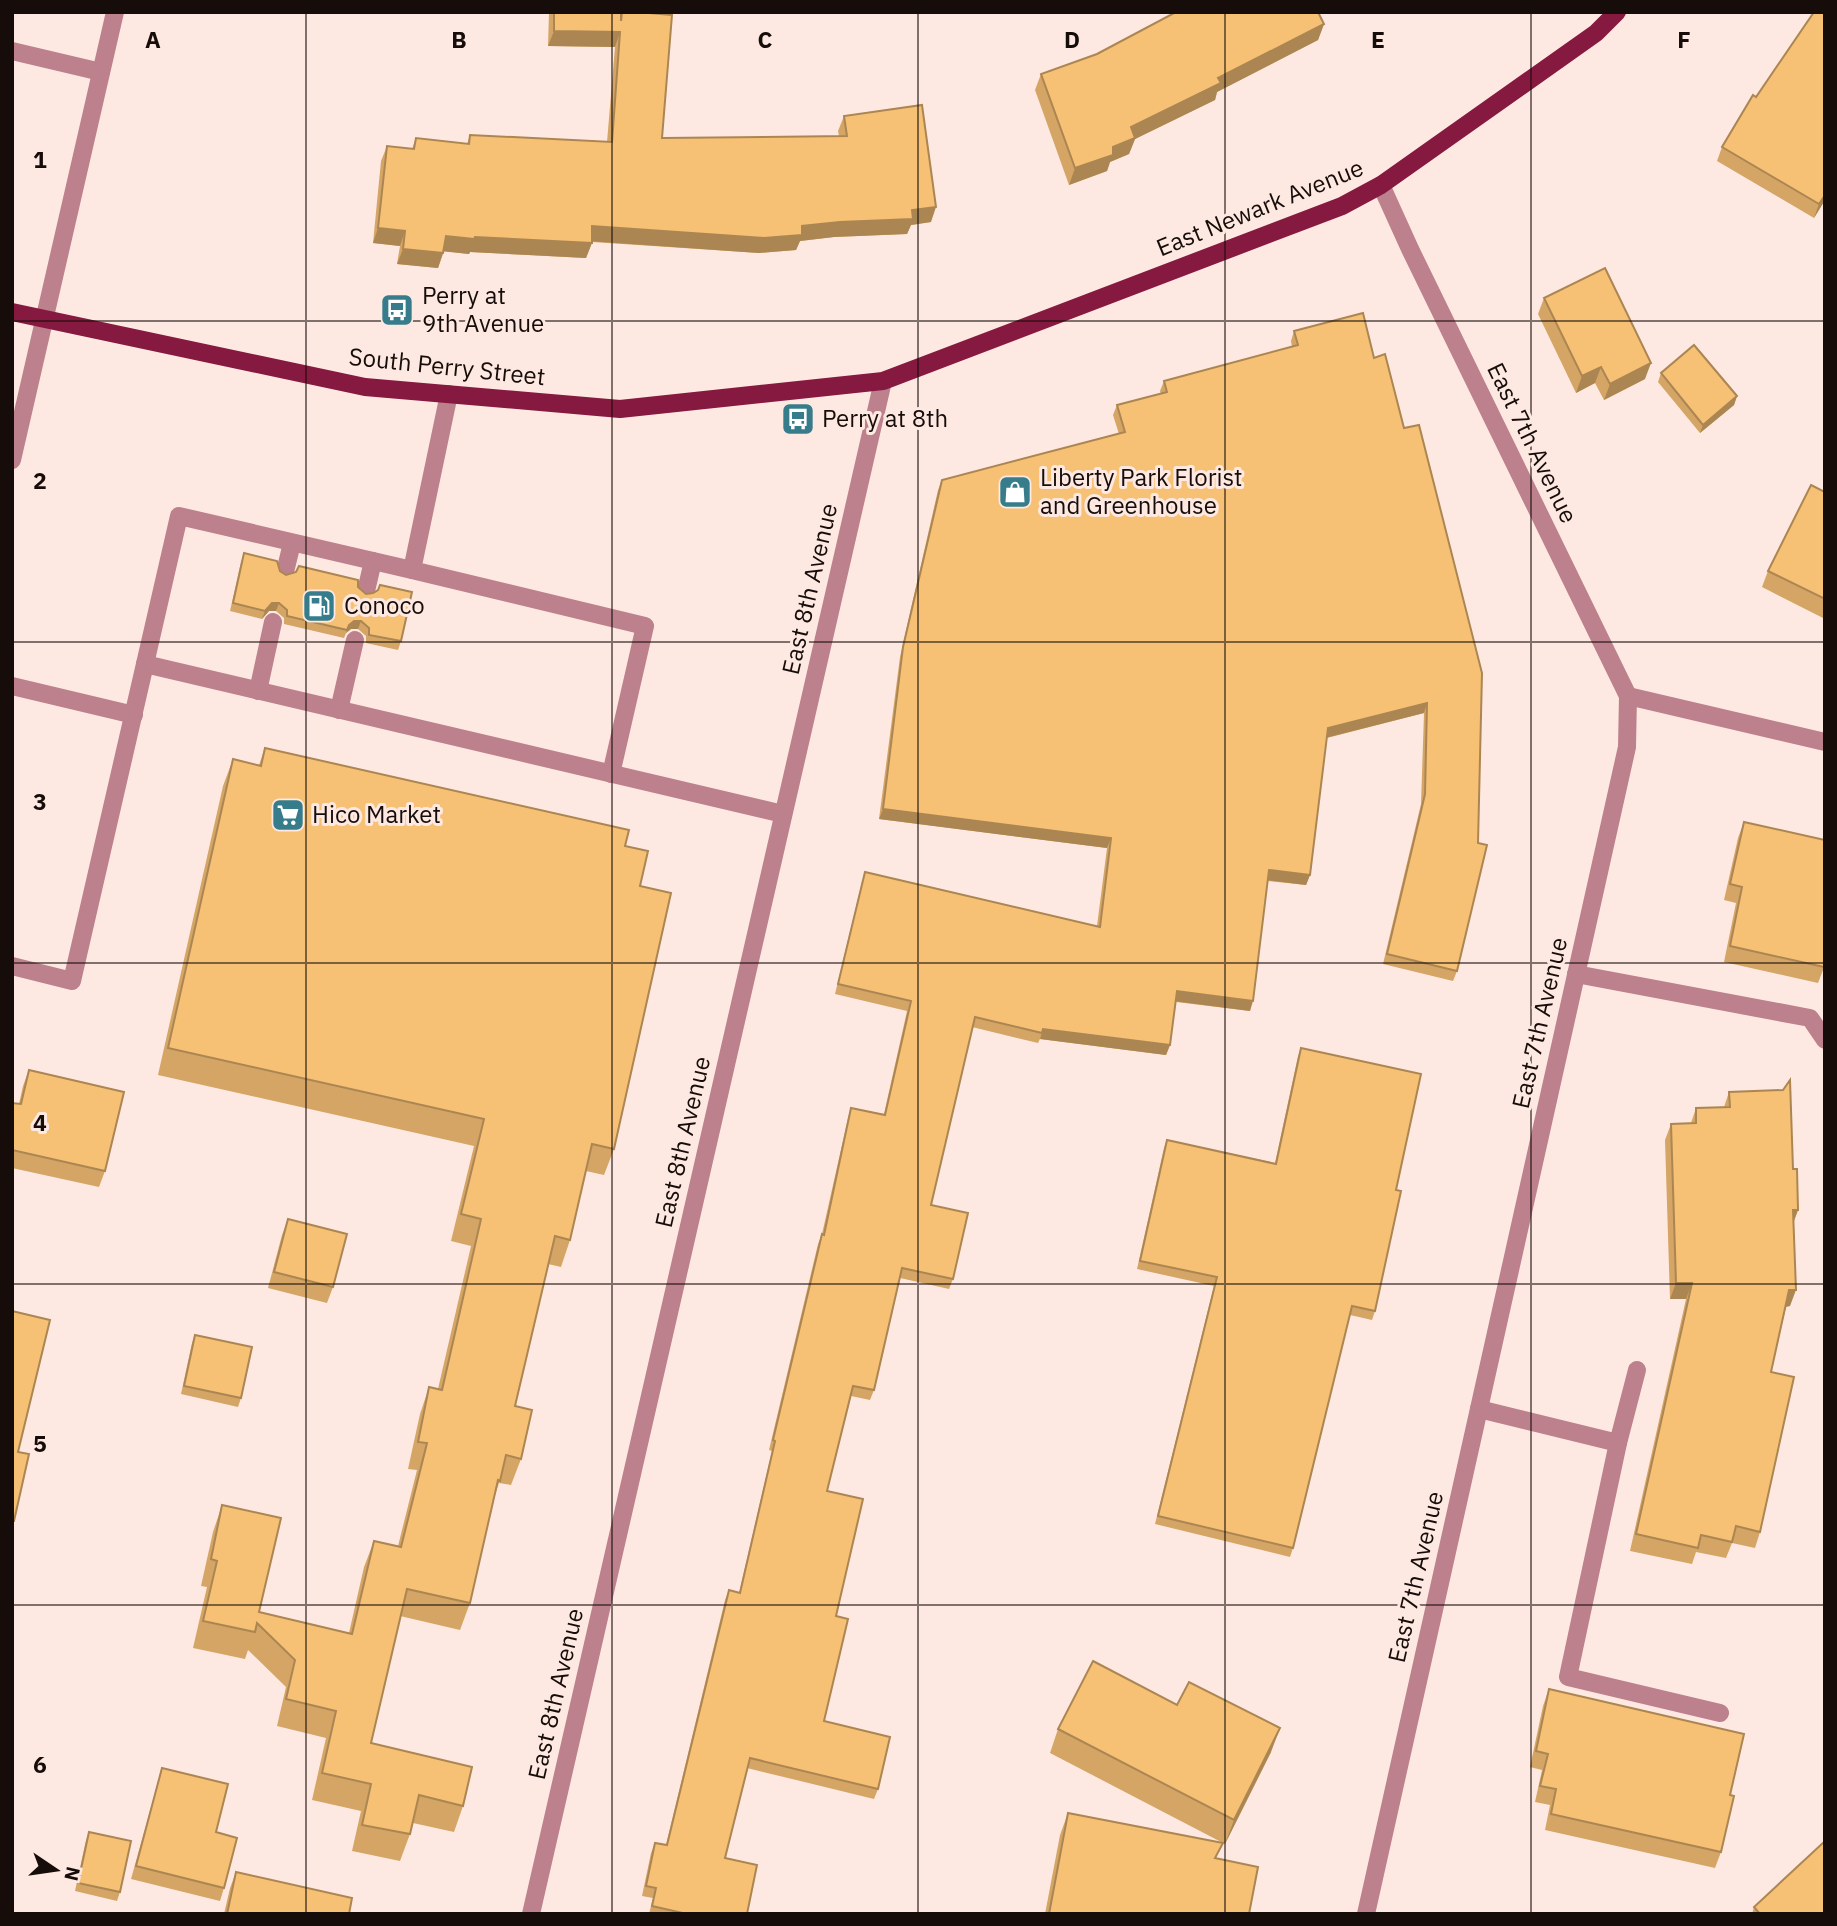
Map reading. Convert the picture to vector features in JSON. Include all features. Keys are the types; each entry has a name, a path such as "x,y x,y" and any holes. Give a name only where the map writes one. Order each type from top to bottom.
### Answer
{"main road":[{"name":"East Newark Avenue","path":"883,381 1342,206 1381,185 1596,33 1617,12"},
{"name":"South Perry Street","path":"12,312 365,387 620,409 883,381"}],"street":[{"path":"12,460 115,12"},
{"path":"12,51 102,72"},
{"name":"East 7th Avenue","path":"1366,1914 1627,747 1628,696 1381,185"},
{"name":"East 8th Avenue","path":"531,1914 883,381"},
{"path":"412,570 449,394"},
{"path":"12,966 72,981 180,516 645,626 611,774"},
{"path":"285,572 292,542"},
{"path":"366,591 373,561"},
{"path":"258,691 273,622"},
{"path":"339,710 355,640"},
{"path":"145,664 783,814"},
{"path":"12,686 134,715"},
{"path":"1628,696 1825,742"},
{"path":"1576,974 1811,1018 1825,1040"},
{"path":"1637,1370 1618,1443 1568,1677 1720,1713"},
{"path":"1479,1409 1618,1443"}],"building":[{"path":"554,12 621,12 621,21 622,12 672,15 662,138 847,136 844,116 922,105 936,207 912,210 913,219 802,226 802,235 764,238 592,226 592,243 446,236 443,253 403,249 405,231 378,228 387,146 414,149 416,138 469,144 470,135 612,142 620,32 554,31"},
{"path":"1176,12 1318,12 1324,24 1218,78 1221,83 1131,127 1135,138 1113,147 1113,155 1075,168 1041,74 1097,54"},
{"path":"1814,12 1825,12 1825,195 1819,204 1722,147 1753,95 1756,97"},
{"path":"1605,268 1651,363 1610,384 1601,367 1582,376 1544,298"},
{"path":"1363,313 1374,358 1385,354 1404,428 1419,425 1482,673 1478,843 1487,845 1457,971 1387,954 1425,794 1427,703 1328,728 1310,875 1269,870 1253,1001 1177,991 1170,1045 1043,1029 1042,1033 975,1017 931,1205 968,1213 953,1279 902,1268 874,1390 853,1386 827,1491 863,1499 836,1616 848,1619 824,1721 890,1737 878,1789 750,1758 725,1858 757,1865 747,1914 687,1914 652,1906 656,1888 646,1886 655,1843 667,1845 729,1590 740,1593 851,1108 885,1115 911,1001 838,984 865,872 1100,927 1111,838 883,809 903,647 942,480 1125,432 1117,405 1167,392 1164,381 1298,345 1294,331"},
{"path":"1694,345 1737,396 1703,425 1661,373"},
{"path":"1811,485 1825,492 1825,599 1768,571"},
{"name":"Conoco","path":"244,553 277,561 280,571 286,575 296,572 299,566 358,580 358,587 366,594 378,590 380,585 412,592 401,641 369,635 369,628 361,621 354,621 347,630 287,616 287,610 279,603 272,603 265,611 233,603"},
{"path":"265,748 629,830 625,846 648,851 640,886 671,893 614,1149 592,1144 570,1240 555,1236 515,1406 532,1410 521,1459 506,1455 470,1603 407,1589 371,1743 472,1767 463,1806 419,1795 410,1834 362,1825 371,1784 322,1773 336,1711 286,1699 295,1660 257,1623 255,1632 203,1621 217,1561 211,1559 222,1505 281,1518 259,1612 352,1634 374,1541 401,1547 427,1443 418,1442 429,1387 442,1390 481,1219 461,1214 484,1119 168,1048 233,759 261,766"},
{"path":"1744,822 1825,840 1824,967 1730,946 1742,887 1730,884"},
{"path":"1301,1048 1421,1074 1396,1190 1401,1191 1375,1311 1352,1306 1293,1548 1158,1516 1217,1277 1140,1261 1167,1140 1276,1164"},
{"path":"29,1070 124,1092 105,1171 12,1150 12,1103 21,1104"},
{"path":"1790,1080 1793,1169 1797,1169 1798,1210 1793,1210 1796,1290 1789,1290 1771,1372 1794,1377 1760,1532 1736,1526 1732,1542 1701,1535 1698,1548 1636,1534 1692,1283 1676,1283 1671,1124 1696,1123 1696,1108 1730,1107 1729,1092 1783,1090"},
{"path":"288,1219 347,1234 333,1287 274,1272"},
{"path":"12,1311 50,1320 18,1452 29,1454 14,1521 12,1521"},
{"path":"195,1335 252,1347 241,1398 184,1386"},
{"path":"1093,1661 1177,1705 1189,1682 1280,1728 1234,1820 1058,1729"},
{"path":"1549,1689 1744,1734 1721,1852 1551,1814 1556,1789 1540,1786 1548,1754 1536,1751"},
{"path":"162,1768 228,1784 216,1832 237,1838 224,1888 136,1866"},
{"path":"1068,1813 1223,1843 1215,1858 1258,1867 1249,1914 1049,1914"},
{"path":"89,1832 131,1841 120,1892 78,1883"},
{"path":"1825,1841 1825,1914 1760,1914 1754,1907"},
{"path":"236,1872 352,1898 349,1914 227,1914"}],"place":[{"name":"Perry at 9th Avenue","path":"397,310"},
{"name":"Perry at 8th","path":"798,419"},
{"name":"Liberty Park Florist and Greenhouse","path":"1015,492"},
{"name":"Conoco","path":"319,606"},
{"name":"Hico Market","path":"288,815"}]}
